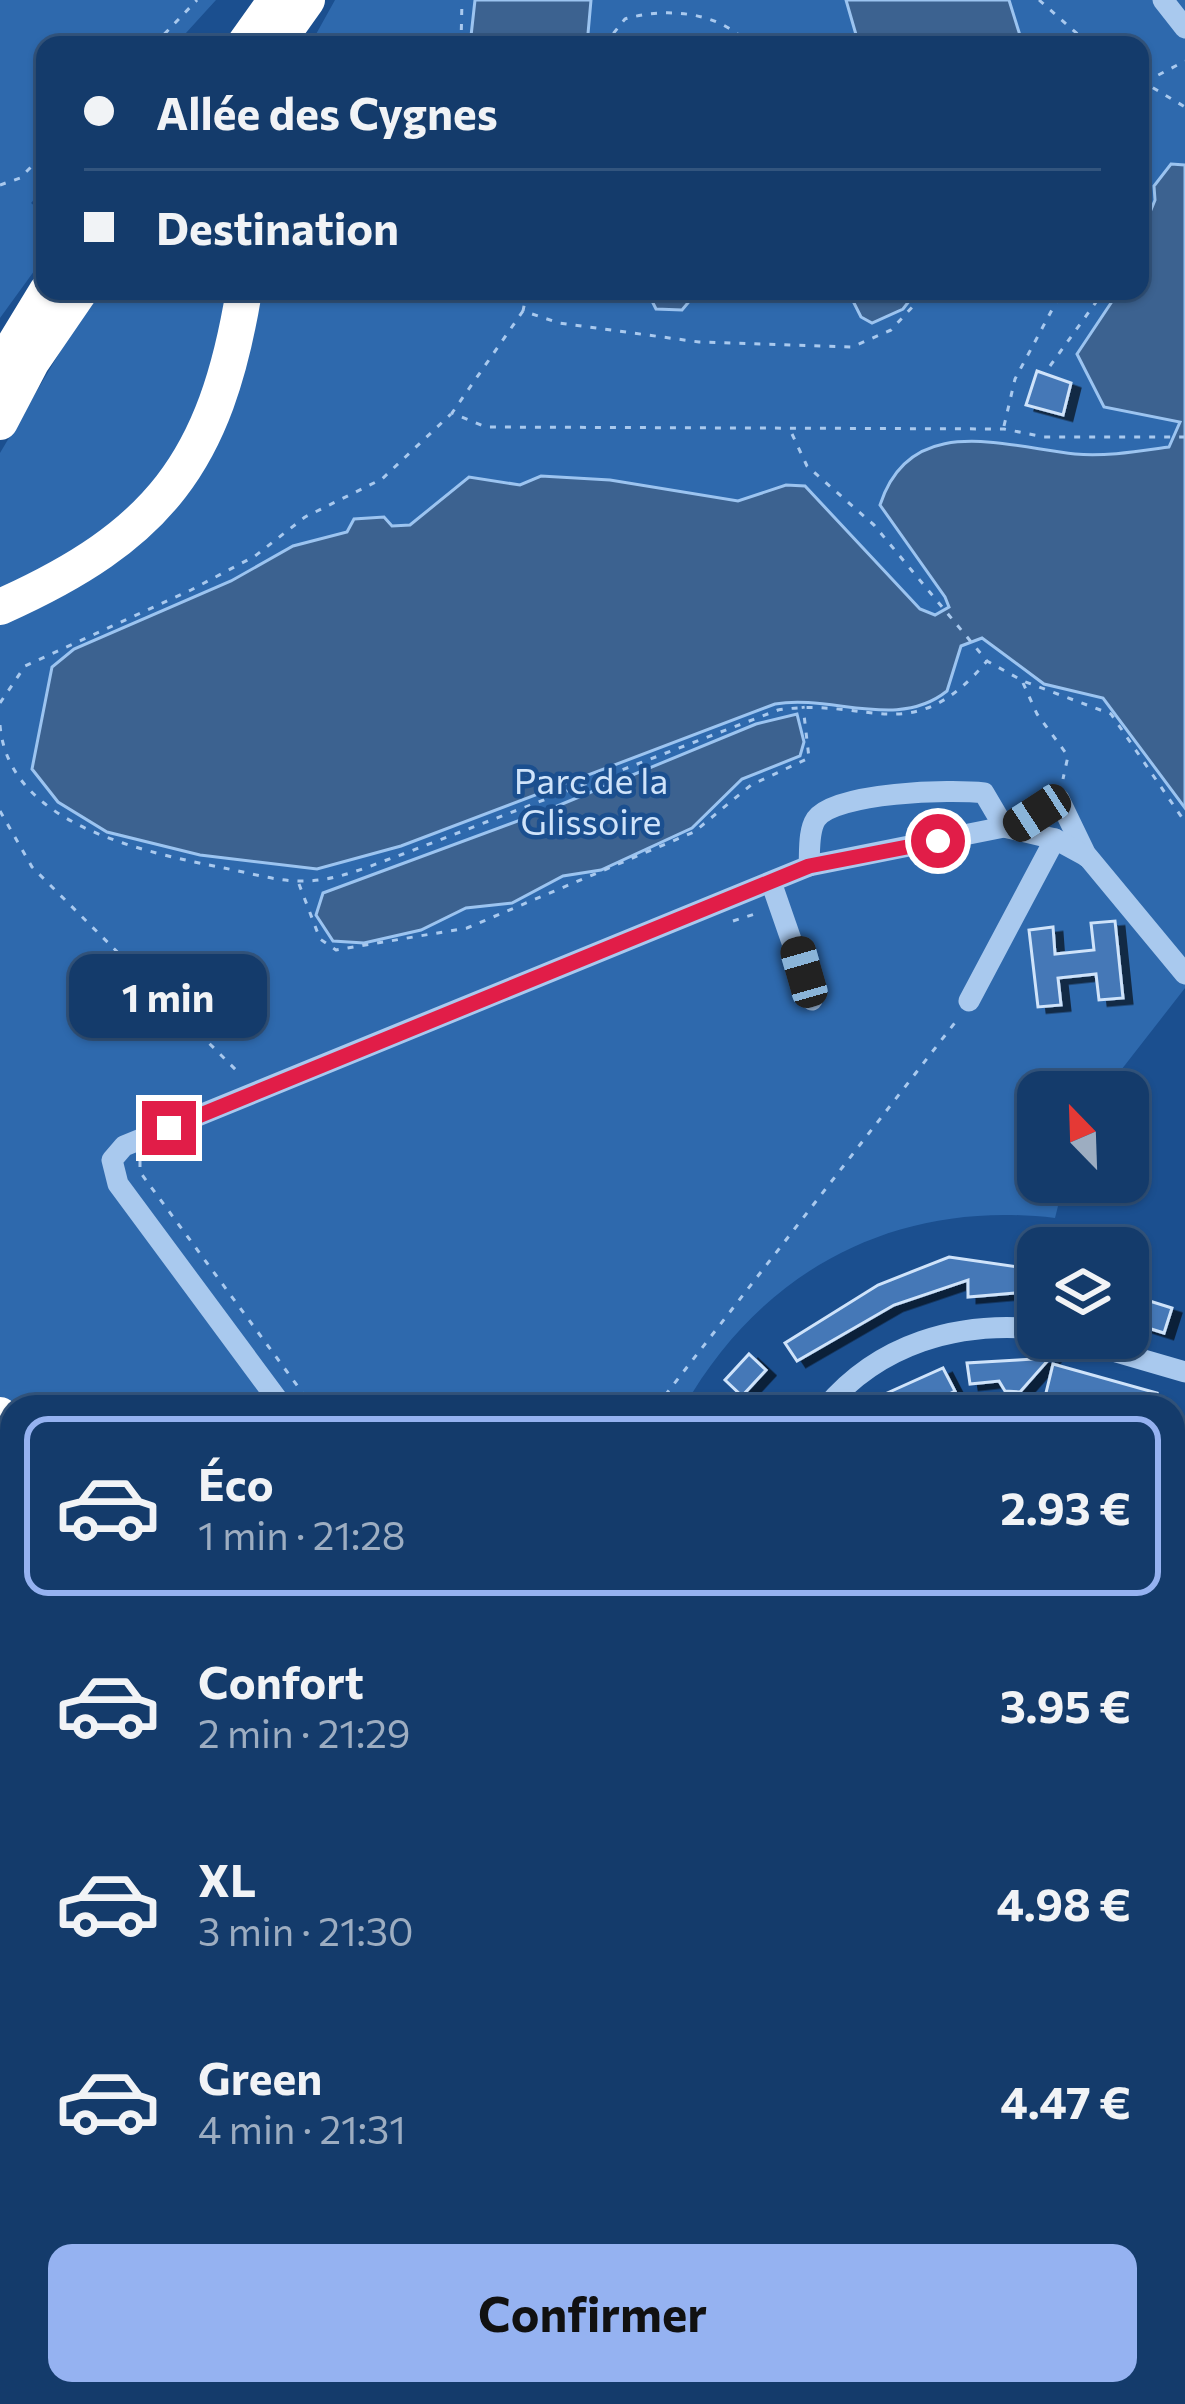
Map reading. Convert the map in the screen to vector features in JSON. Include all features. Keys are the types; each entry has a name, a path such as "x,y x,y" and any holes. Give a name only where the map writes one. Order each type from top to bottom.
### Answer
{"highway":[{"path":"250,36 276,0"},
{"path":"281,36 307,0"},
{"path":"306,36 326,0"},
{"path":"2,360 41,300"},
{"path":"0,422 32,361 74,300"},
{"path":"0,607 86,564 170,490 221,397 242,300"}],"street":[{"path":"1163,0 1185,28"},
{"path":"809,866 813,823 827,808 945,788 984,793 1010,827 1055,839 1088,857"},
{"path":"274,1395 111,1170 124,1146 809,866 1010,827 1058,800 1088,857 1185,974"},
{"path":"970,1001 1055,839"},
{"path":"771,882 812,1000"},
{"path":"838,1395 868,1365 913,1343 973,1327 1017,1329"},
{"path":"1140,1359 1185,1372"}],"path":[{"path":"163,36 197,0"},
{"path":"461,36 462,0"},
{"path":"1040,0 1080,36"},
{"path":"611,36 625,19 662,12 713,20 736,36"},
{"path":"1149,79 1185,62"},
{"path":"1149,86 1185,107"},
{"path":"0,185 20,178 36,162"},
{"path":"0,703 25,666 224,573 305,518 382,479 452,413 523,311 525,300"},
{"path":"523,311 559,323 699,342 852,347 891,330 919,300"},
{"path":"1004,429 1015,379 1057,300"},
{"path":"1050,366 1098,300"},
{"path":"452,413 486,427 1004,429 1044,437 1185,437"},
{"path":"792,431 807,466 874,525 988,661 1023,681 1111,714 1185,822"},
{"path":"2,748 24,784 96,837 148,853 298,882 348,874 740,723 803,706 880,717 924,710 964,688 988,661"},
{"path":"1023,681 1037,714 1068,756 1058,800"},
{"path":"298,882 320,939 336,950 467,928 694,832 751,785 809,758 803,706"},
{"path":"0,724 0,757"},
{"path":"0,811 32,867 258,1092"},
{"path":"718,926 781,906"},
{"path":"665,1395 970,1001"},
{"path":"146,1157 139,1163 140,1172 304,1395"}],"green space":[{"path":"0,0 216,0 183,36 36,36 36,198 31,203 36,207 36,268 0,318"},
{"name":"Parc de la Glissoire","path":"335,0 1185,0 1185,988 1120,1071 1017,1071 1017,1203 1059,1203 1055,1218 997,1215 941,1220 889,1233 840,1254 794,1282 753,1317 716,1358 692,1395 0,1395 0,624 127,552 248,300 1149,300 1149,36 315,36"},
{"path":"91,300 229,300 205,405 140,507 0,595 0,453"}],"shaded area":[{"path":"475,0 591,0 588,36 471,36"},
{"path":"846,0 1009,0 1020,36 856,36"},
{"path":"1171,164 1185,165 1185,808 1103,698 1044,684 982,638 961,646 947,691 928,703 886,710 775,704 401,846 317,869 200,855 107,832 58,802 32,769 52,667 74,649 231,581 293,546 347,532 354,519 384,517 392,526 410,525 469,477 520,485 541,476 610,480 738,501 786,485 805,486 920,609 935,615 949,607 945,597 880,505 894,476 913,457 936,446 962,442 1086,455 1169,447 1180,422 1104,407 1077,354 1113,300 1149,300 1149,215 1154,186"},
{"path":"652,300 690,300 682,310 656,309"},
{"path":"852,300 910,300 903,309 872,323 861,317"},
{"path":"797,714 804,742 800,756 742,779 692,828 601,870 563,876 512,903 466,908 421,930 364,943 333,941 316,915 323,893 550,809 756,724"}],"building":[{"path":"1037,371 1071,383 1063,415 1026,405"},
{"path":"1115,921 1123,998 1099,1000 1096,974 1058,978 1061,1005 1038,1007 1029,930 1053,927 1055,954 1094,950 1091,923"},
{"path":"949,1257 1017,1267 1017,1293 968,1297 968,1280 894,1305 797,1361 785,1343 878,1285"},
{"path":"1149,1301 1172,1308 1164,1333 1149,1328"},
{"path":"749,1354 766,1370 743,1395 725,1380"},
{"path":"1049,1359 1020,1392 1005,1391 999,1381 970,1384 967,1363"},
{"path":"1053,1364 1157,1393 1156,1395 1045,1395"},
{"path":"943,1368 955,1391 947,1395 883,1395"}],"route":[{"path":"169,1128 809,866 938,841"}]}
